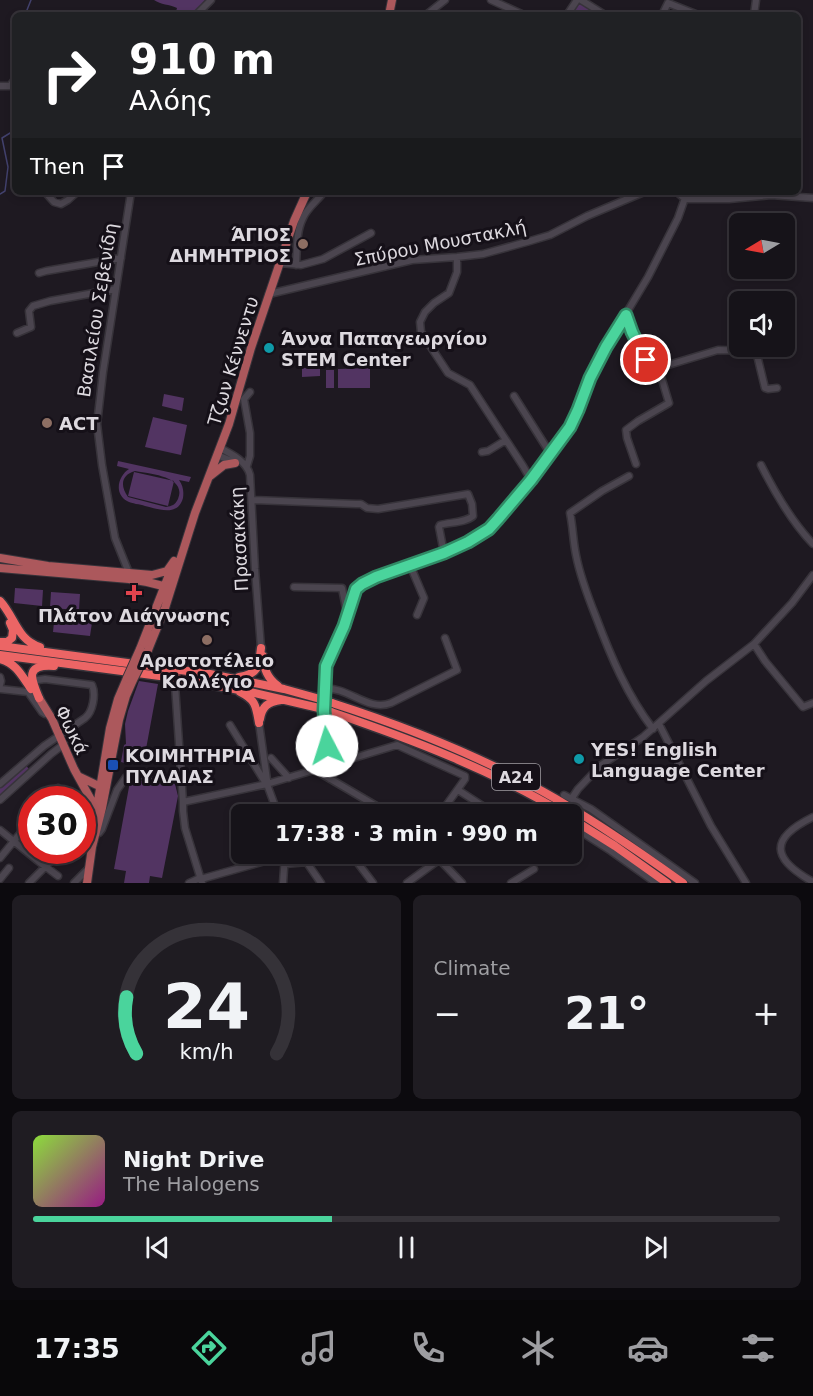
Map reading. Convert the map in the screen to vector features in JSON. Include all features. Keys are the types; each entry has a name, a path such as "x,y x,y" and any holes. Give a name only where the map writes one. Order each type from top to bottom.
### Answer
{"highway":[{"path":"0,602 12,627 13,636 9,641 0,642"},
{"path":"0,602 24,637 32,644 106,659"},
{"name":"Α24","path":"0,642 230,677 284,689 319,703 425,736 512,775 552,797 610,832 683,883"},
{"path":"230,677 244,677 255,671 259,665 261,648"},
{"path":"261,648 264,669 268,677 284,689"},
{"path":"0,657 14,666 39,698"},
{"name":"Α24","path":"0,657 175,678 292,701 319,703"},
{"path":"39,698 31,676 35,669 49,666 96,667"},
{"path":"230,688 252,700 259,723"},
{"path":"259,723 262,710 269,703 281,700 292,701"},
{"name":"Α24","path":"331,707 450,756 546,804"},
{"path":"582,825 667,883"}],"main road":[{"name":"Τζων Κέννεντυ","path":"96,808 102,789 102,775 111,722 118,699 144,650 219,452 263,325 269,294 297,213 306,195"},
{"path":"209,477 224,465 242,464"},
{"name":"Τζων Κέννεντυ","path":"169,584 174,561 186,539"},
{"path":"0,558 48,566 143,574 164,572 174,561"},
{"path":"3,569 169,584"},
{"path":"143,574 169,584"},
{"name":"Τζων Κέννεντυ","path":"96,822 118,720 130,679"},
{"name":"Φωκά","path":"39,698 82,779 91,788 102,789"},
{"path":"85,786 82,779 96,779 102,775"},
{"name":"Τζων Κέννεντυ","path":"87,883 89,864"}],"street":[{"path":"199,12 211,0"},
{"path":"430,12 445,0"},
{"path":"491,0 517,12"},
{"path":"569,12 579,0 599,12"},
{"path":"666,2 691,12"},
{"path":"48,195 54,202 61,204 73,195"},
{"name":"Βασιλείου Σεβενίδη","path":"129,573 115,538 97,432 98,408 131,195"},
{"path":"296,265 303,218 321,195"},
{"name":"Σπύρου Μουστακλή","path":"269,294 412,260 488,253 546,237 634,195"},
{"path":"681,195 686,198 729,199 771,195 813,198"},
{"path":"330,779 324,689 327,662 344,626 356,589 362,584 444,553 489,529 531,480 570,427 590,378 648,277 686,198"},
{"path":"280,263 296,265 323,259 371,232"},
{"path":"457,257 457,272 449,293 424,312 420,330 448,373 470,385 531,480"},
{"path":"39,273 121,258"},
{"path":"17,333 31,327 29,311 33,306 116,289"},
{"path":"626,315 649,366 660,373 669,404 626,430 636,464"},
{"path":"656,369 718,350 756,351 765,388 777,388"},
{"name":"Πρασακάκη","path":"242,464 250,456 250,434 244,399 250,392"},
{"path":"514,396 550,453"},
{"path":"482,452 506,440"},
{"name":"Πρασακάκη","path":"219,452 242,464 250,475 261,648"},
{"path":"760,465 800,530 813,544"},
{"path":"629,476 602,490 570,513 576,556 586,591 608,650 626,688 652,729"},
{"path":"252,500 361,504 368,508 378,509 468,494 473,516 469,519 448,522 439,527 444,553"},
{"path":"410,566 424,598 417,615"},
{"path":"572,798 600,766 652,729 706,681 754,644 792,603 813,575"},
{"path":"294,587 342,588 347,614"},
{"path":"324,689 335,689 377,705 391,703 457,670 445,638"},
{"path":"754,644 803,707 813,703"},
{"path":"0,677 0,687 28,692 42,712 49,713"},
{"path":"0,784 44,746 90,714 94,687 92,685 45,679 32,683"},
{"path":"175,685 185,828 201,880"},
{"path":"259,723 267,784"},
{"path":"658,724 711,826 746,883"},
{"path":"230,725 267,784 274,804"},
{"path":"0,800 64,744"},
{"path":"183,802 267,784 397,745 465,776 448,804"},
{"path":"272,759 289,778"},
{"path":"315,770 372,804"},
{"path":"96,833 102,829 117,790 126,777 134,775 168,781 181,777"},
{"path":"458,790 480,804"},
{"path":"564,795 591,809 695,883"},
{"path":"813,817 793,829 780,844 781,855 786,863 813,882"},
{"path":"0,830 58,876"},
{"path":"582,832 656,883"},
{"path":"0,858 18,836"},
{"path":"189,883 254,864"},
{"path":"283,883 285,864"},
{"path":"308,864 321,883"},
{"path":"359,864 373,883"},
{"path":"407,883 439,864"},
{"path":"444,864 462,883"},
{"path":"29,883 46,866"},
{"path":"0,879 9,868"},
{"path":"74,883 88,869"},
{"path":"511,883 534,869"}],"shaded area":[{"path":"154,0 205,0 195,12 176,12 177,8"},
{"path":"578,1 592,10 591,12 572,12"},
{"path":"320,367 320,376 302,377 302,368"},
{"path":"370,368 370,388 338,388 338,369"},
{"path":"326,370 334,370 334,388 326,388"},
{"path":"164,394 184,398 182,411 162,406"},
{"path":"153,417 187,425 181,455 145,447"},
{"path":"118,461 191,477 189,482 179,480 183,498 177,508 161,510 131,503 123,498 119,484 122,475 129,469 117,466","holes":["135,471 158,475 172,481 177,485 179,491 176,503 166,507 128,497 123,481 127,475"]},
{"path":"134,472 174,481 168,506 128,496"},
{"path":"15,588 43,590 42,606 14,603"},
{"path":"51,592 80,594 79,610 50,608"},
{"path":"55,612 93,616 90,636 53,632"},
{"path":"139,681 158,684 146,749 133,748 129,764 121,762 126,744 125,724"},
{"path":"26,765 30,771 0,799 0,787"},
{"path":"131,776 175,784 178,796 162,878 150,876 149,883 124,883 126,871 114,869"}],"waterway":[{"path":"26,12 31,0"},
{"path":"0,194 5,191 8,167 2,138 12,132"}],"place":[{"name":"ΆΓΙΟΣ ΔΗΜΗΤΡΙΟΣ","path":"303,244"},
{"name":"Άννα Παπαγεωργίου STEM Center","path":"269,348"},
{"name":"ACT","path":"47,423"},
{"name":"Πλάτον Διάγνωσης","path":"134,593"},
{"name":"Αριστοτέλειο Κολλέγιο","path":"207,640"},
{"name":"YES! English Language Center","path":"579,759"},
{"name":"ΚΟΙΜΗΤΗΡΙΑ ΠΥΛΑΙΑΣ","path":"113,765"}],"route":[{"path":"327,746 324,711 326,666 344,626 356,589 376,577 444,553 489,529 531,480 570,427 590,378 626,315 646,360"}]}
